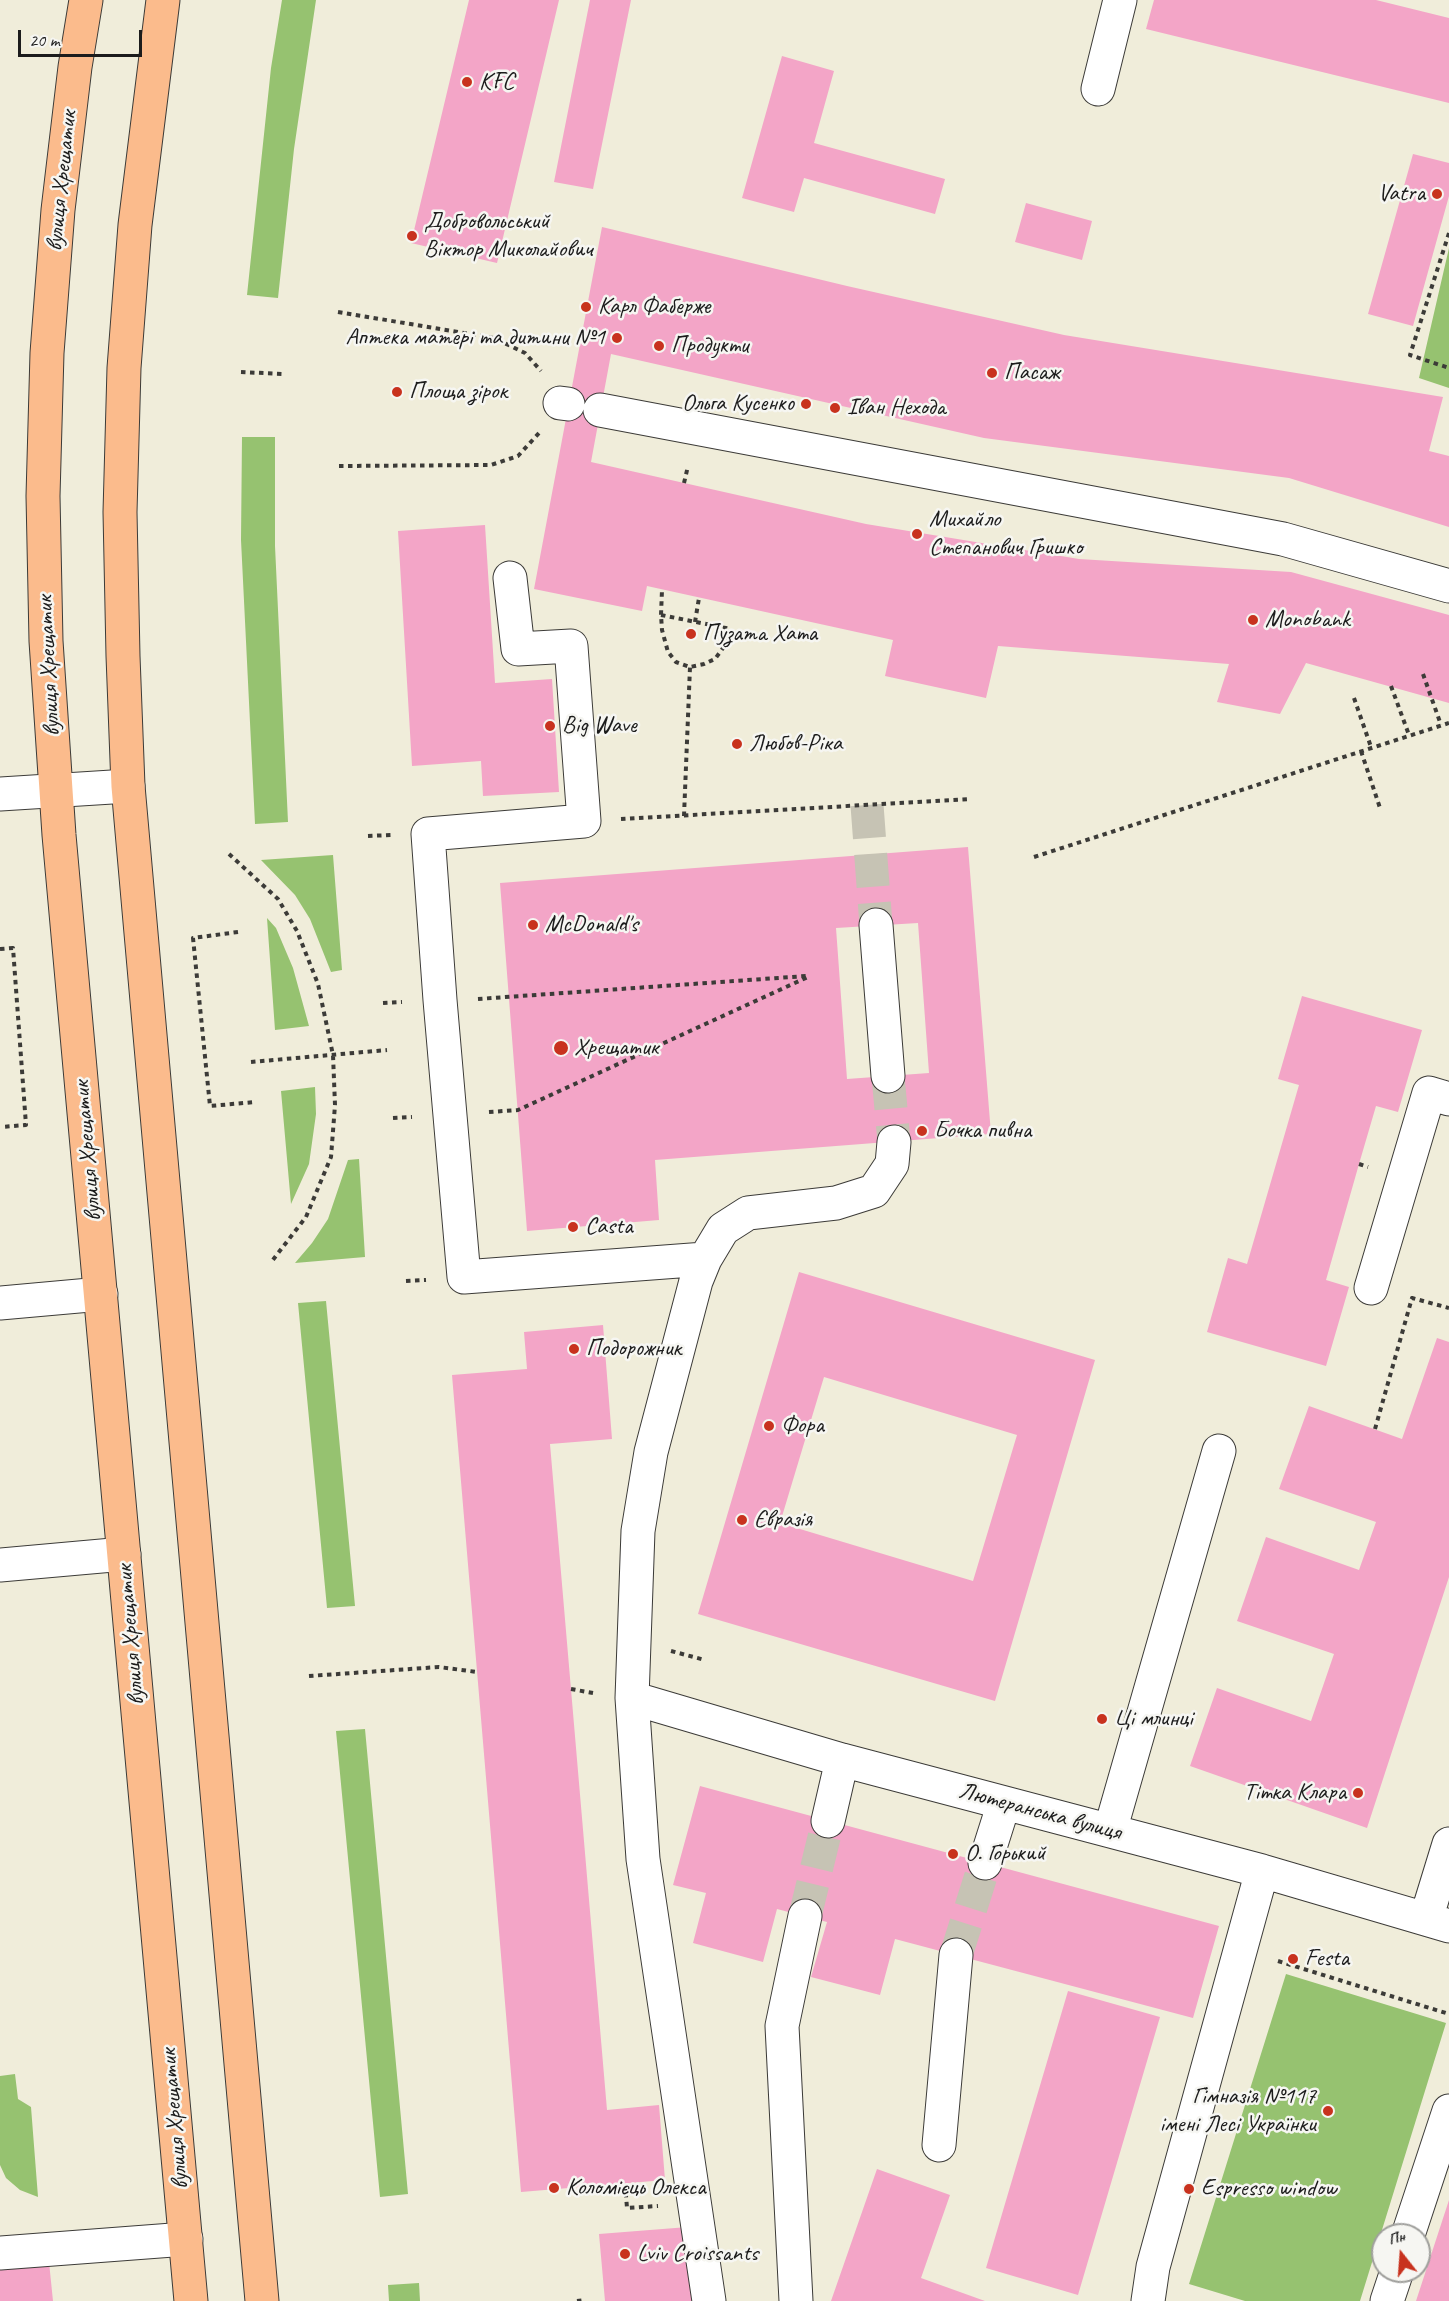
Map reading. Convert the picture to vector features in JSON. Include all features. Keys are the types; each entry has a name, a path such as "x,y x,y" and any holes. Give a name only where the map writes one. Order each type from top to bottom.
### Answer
{"main road":[{"name":"вулиця Хрещатик","path":"86,0 75,67 58,210 47,353 43,496 45,618 55,791 191,2301"},
{"path":"163,0 136,215 124,368 120,574 128,786 262,2301"}],"street":[{"path":"1098,89 1120,0"},
{"path":"600,410 1282,539 1449,586"},
{"path":"510,578 518,649 571,646 584,821 428,834 464,1277 705,1259"},
{"path":"0,795 128,786"},
{"path":"876,925 888,1076"},
{"path":"1371,1288 1429,1093 1449,1099"},
{"path":"709,2301 617,1697 638,1531 651,1452 696,1281 705,1259 723,1229 748,1213 836,1203 874,1191 892,1164 894,1142"},
{"path":"0,1303 101,1294"},
{"path":"1110,1831 1219,1451"},
{"path":"0,1565 123,1554"},
{"name":"Лютеранська вулиця","path":"617,1697 842,1760 1262,1871 1438,1922"},
{"path":"828,1821 842,1760"},
{"path":"985,1863 1004,1803"},
{"path":"1438,1922 1449,1844"},
{"path":"1148,2301 1153,2267 1262,1871"},
{"path":"796,2301 782,2026 805,1917"},
{"path":"939,2145 956,1955"},
{"path":"1412,2223 1449,2111"},
{"path":"0,2253 186,2239"},
{"path":"1387,2301 1392,2283"}],"path":[{"path":"1449,233 1410,355 1449,368"},
{"path":"338,312 494,338 525,353 546,377 564,404 518,456 491,465 339,466"},
{"path":"241,372 284,374"},
{"path":"661,615 731,629 726,644 715,659 690,667 676,662 668,652 662,630 661,615 662,590"},
{"path":"695,622 699,598"},
{"path":"684,816 690,667"},
{"path":"1423,674 1441,725"},
{"path":"1391,686 1409,735"},
{"path":"1354,698 1371,747"},
{"path":"1034,857 1449,723"},
{"path":"1361,751 1380,808"},
{"path":"584,821 970,799"},
{"path":"229,854 278,899 297,931 318,984 333,1055 335,1105 331,1157 306,1216 272,1261"},
{"path":"238,932 193,938 210,1106 255,1101"},
{"path":"0,950 13,948 26,1125 1,1127"},
{"path":"509,997 810,976 518,1110"},
{"path":"251,1062 387,1050"},
{"path":"1375,1429 1412,1298 1449,1308"},
{"path":"309,1676 439,1667 477,1672"},
{"path":"571,1689 617,1697"},
{"path":"1274,1959 1449,2014"},
{"path":"625,2184 627,2208 694,2203"},
{"path":"576,2301 585,2300"}],"green space":[{"path":"282,0 316,0 294,149 278,298 247,295 271,68"},
{"path":"1449,248 1449,388 1419,378"},
{"path":"242,437 275,437 275,546 288,822 255,824 241,540"},
{"path":"333,855 342,970 331,972 310,919 295,895 261,860"},
{"path":"267,918 276,928 293,968 309,1026 275,1030"},
{"path":"315,1087 316,1114 309,1164 291,1204 281,1091"},
{"path":"359,1159 365,1257 295,1263 328,1219 348,1160"},
{"path":"326,1301 355,1606 327,1608 298,1303"},
{"path":"365,1729 408,2194 380,2197 336,1731"},
{"name":"Гімназія №117 імені Лесі Українки","path":"1286,1974 1446,2023 1384,2223 1371,2223 1371,2265 1360,2301 1245,2301 1189,2284"},
{"path":"15,2074 18,2099 31,2107 38,2197 20,2190 6,2178 0,2165 0,2076"},
{"path":"419,2283 420,2301 389,2301 388,2285"}],"building":[{"path":"469,0 559,0 497,263 411,243"},
{"path":"590,0 631,0 593,189 554,182"},
{"path":"1154,0 1376,0 1449,18 1449,103 1146,29"},
{"path":"782,56 834,71 814,143 945,179 935,214 804,178 794,212 742,198"},
{"path":"1413,154 1449,163 1449,196 1413,326 1368,314"},
{"path":"1026,203 1092,221 1082,260 1015,242"},
{"path":"602,227 1064,335 1443,397 1429,451 1449,456 1449,527 1289,478 984,438 611,354 591,462 866,524 1079,559 1291,572 1449,615 1449,703 1306,663 1280,714 1217,702 1229,664 998,646 986,698 885,676 893,640 647,586 642,611 534,589"},
{"path":"485,525 495,683 552,679 559,792 483,796 481,761 412,766 398,531"},
{"path":"968,847 991,1134 655,1160 659,1220 527,1231 500,883","holes":["918,923 929,1073 847,1079 836,928"]},
{"path":"1302,996 1422,1030 1398,1112 1376,1106 1359,1164 1326,1280 1349,1287 1326,1366 1207,1332 1228,1258 1247,1264 1299,1085 1278,1079"},
{"path":"799,1272 1095,1360 995,1701 698,1614","holes":["824,1377 1017,1435 973,1581 780,1523"]},
{"path":"603,1325 612,1439 550,1444 607,2110 659,2105 665,2180 521,2192 452,1375 527,1369 524,1332"},
{"path":"1437,1338 1449,1342 1449,1577 1367,1828 1190,1766 1217,1688 1311,1721 1334,1654 1237,1621 1266,1537 1359,1570 1376,1522 1279,1489 1309,1406 1402,1439"},
{"path":"700,1786 1219,1926 1193,2018 895,1939 880,1995 811,1977 827,1922 777,1909 763,1962 693,1943 706,1893 673,1885"},
{"path":"1068,1991 1160,2017 1078,2295 986,2268"},
{"path":"877,2169 950,2195 921,2278 985,2301 831,2301"},
{"path":"1449,2200 1449,2301 1416,2301 1422,2283 1431,2283 1431,2255"},
{"path":"688,2227 694,2301 605,2301 599,2234"},
{"path":"49,2262 53,2301 0,2301 0,2267"}],"tunnel":[{"path":"867,805 876,925"},
{"path":"888,1076 894,1142"},
{"path":"805,1916 828,1821"},
{"path":"956,1955 985,1863"}],"place":[{"name":"KFC","path":"467,82"},
{"name":"Vatra","path":"1437,194"},
{"name":"Добровольський Віктор Миколайович","path":"412,236"},
{"name":"Карл Фаберже","path":"586,307"},
{"name":"Аптека матері та дитини №1","path":"617,338"},
{"name":"Продукти","path":"659,346"},
{"name":"Пасаж","path":"992,373"},
{"name":"Площа зірок","path":"397,392"},
{"name":"Ольга Кусенко","path":"806,404"},
{"name":"Іван Нехода","path":"835,408"},
{"name":"Михайло Степанович Гришко","path":"917,534"},
{"name":"Monobank","path":"1253,620"},
{"name":"Пузата Хата","path":"691,634"},
{"name":"Big Wave","path":"550,726"},
{"name":"Любов-Ріка","path":"737,744"},
{"name":"McDonald's","path":"533,925"},
{"name":"Хрещатик","path":"561,1048"},
{"name":"Бочка пивна","path":"922,1131"},
{"name":"Casta","path":"573,1227"},
{"name":"Подорожник","path":"574,1349"},
{"name":"Фора","path":"769,1426"},
{"name":"Євразія","path":"742,1520"},
{"name":"Ці млинці","path":"1102,1719"},
{"name":"Тітка Клара","path":"1358,1793"},
{"name":"О. Горький","path":"953,1854"},
{"name":"Festa","path":"1293,1959"},
{"name":"Гімназія №117 імені Лесі Українки","path":"1328,2111"},
{"name":"Коломієць Олекса","path":"554,2188"},
{"name":"Espresso window","path":"1189,2189"},
{"name":"Lviv Croissants","path":"625,2254"}]}
